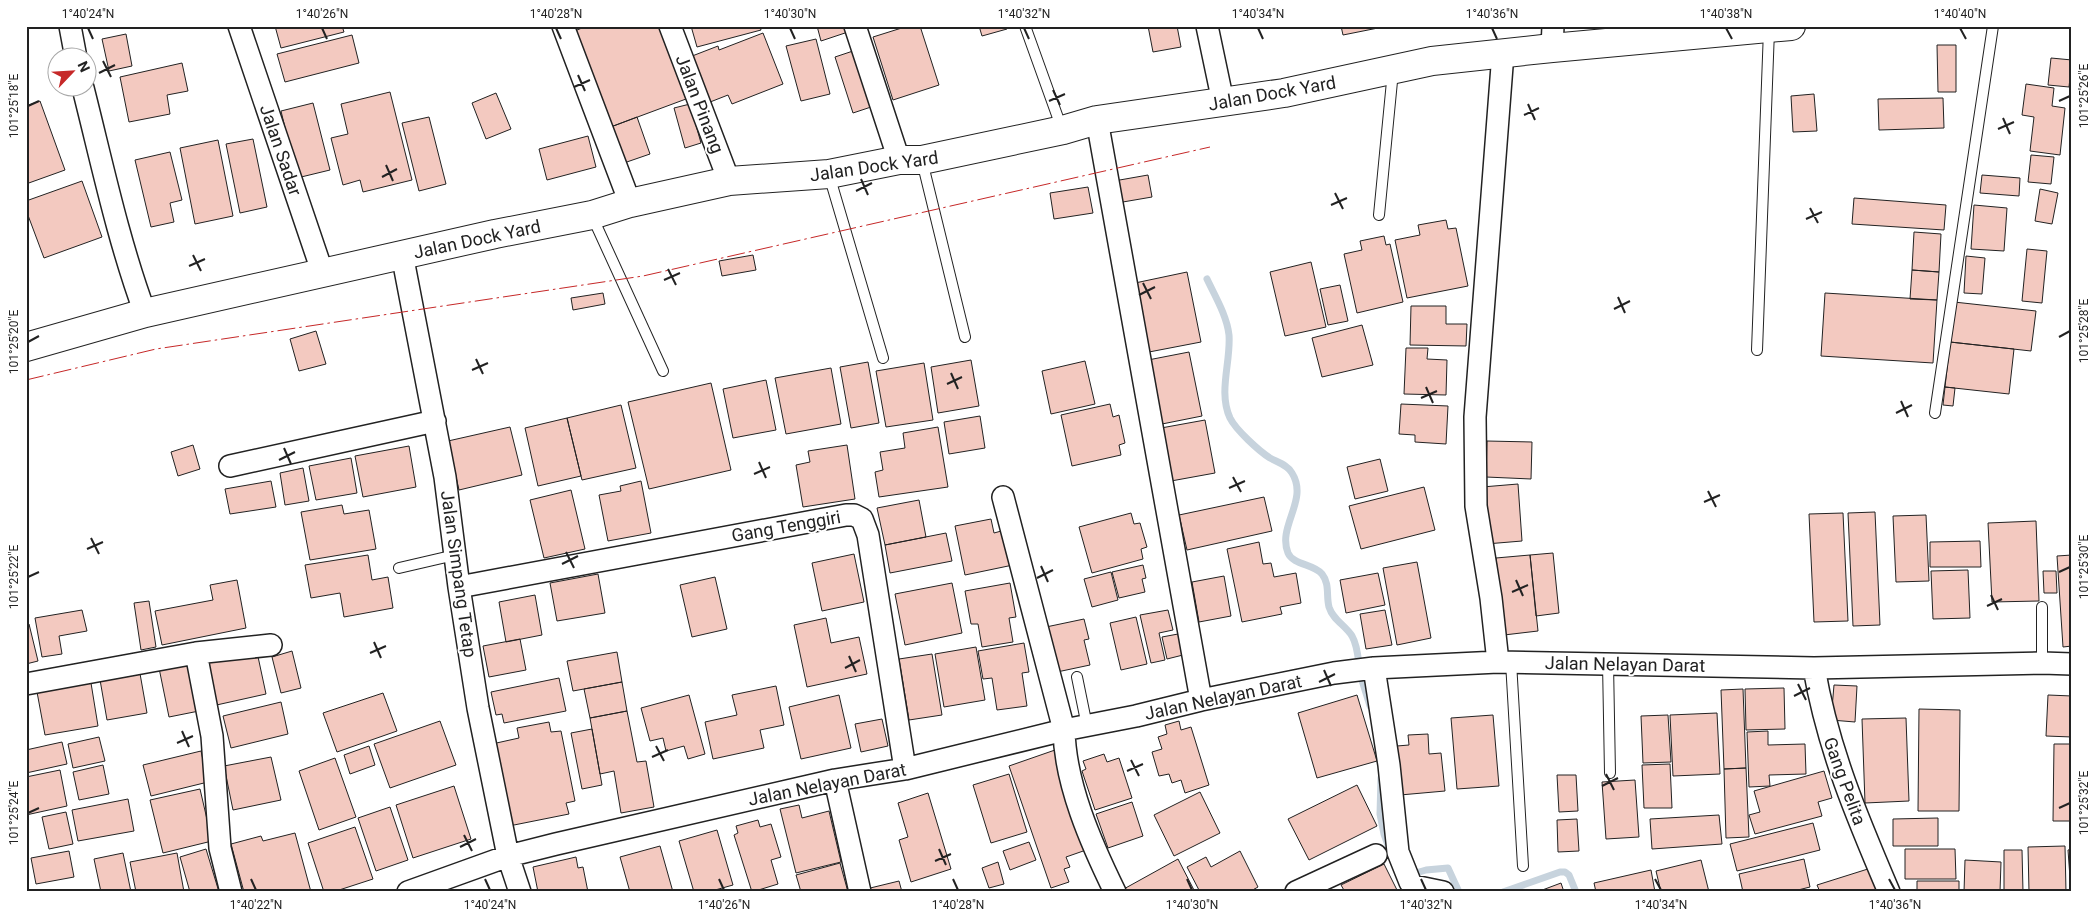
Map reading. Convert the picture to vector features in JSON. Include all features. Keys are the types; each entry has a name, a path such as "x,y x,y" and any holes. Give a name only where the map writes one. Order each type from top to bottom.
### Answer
{"street":[{"path":"70,26 74,48"},
{"name":"Jalan Sadar","path":"239,26 323,274"},
{"path":"563,26 630,203"},
{"name":"Jalan Pinang","path":"670,26 729,182"},
{"path":"855,26 910,160"},
{"path":"1207,26 1223,102"},
{"name":"Jalan Dock Yard","path":"26,347 145,313 323,274 402,254 592,216 630,203 729,182 829,174 910,160 1063,130 1098,120 1284,93 1432,62 1503,53 1553,37 1780,28"},
{"path":"1503,53 1475,417 1475,458 1476,506 1491,598 1505,662"},
{"path":"86,98 135,287 145,313"},
{"path":"1098,120 1201,700"},
{"name":"Jalan Simpang Tetap","path":"402,254 445,477 459,587 478,708 508,856 520,892"},
{"path":"230,466 435,421"},
{"path":"1003,497 1064,730 1064,755 1085,824 1115,891"},
{"name":"Gang Tenggiri","path":"459,587 854,515 862,519 868,534 905,769"},
{"path":"26,684 196,653 271,645"},
{"path":"196,653 212,736 220,848 231,892"},
{"name":"Jalan Nelayan Darat","path":"408,892 508,856 835,780 905,769 1064,730 1334,673 1371,668 1505,662 1814,668 2072,664"},
{"path":"1371,668 1389,765 1398,852 1407,877 1414,886 1443,892"},
{"name":"Gang Pelita","path":"1814,668 1821,708 1832,749 1848,794 1888,892"},
{"path":"835,780 860,892"},
{"path":"1296,892 1376,854"}],"lane":[{"path":"1025,26 1063,130"},
{"path":"1935,413 1993,26"},
{"path":"1757,350 1780,28"},
{"path":"1379,215 1393,70"},
{"path":"910,160 965,337"},
{"path":"829,174 883,358"},
{"path":"592,216 663,371"},
{"path":"399,568 455,555"},
{"path":"2042,606 2042,663"},
{"path":"1505,662 1523,866"},
{"path":"1608,663 1610,773"},
{"path":"1077,677 1087,726"}],"building":[{"path":"275,26 342,26 344,32 281,48"},
{"path":"587,26 659,26 686,99 608,128 572,32"},
{"path":"691,26 760,26 761,30 697,47"},
{"path":"817,26 853,26 854,30 821,41"},
{"path":"908,26 920,26 939,85 893,100 873,37"},
{"path":"979,26 1006,26 1007,29 982,36"},
{"path":"1148,26 1177,26 1181,47 1153,52"},
{"path":"1341,26 1388,26 1343,35"},
{"path":"763,33 783,84 732,104 728,95 705,104 687,58 718,46 719,50"},
{"path":"126,34 132,66 109,71 102,39"},
{"path":"352,35 359,63 285,82 277,54"},
{"path":"816,39 830,94 801,101 786,46"},
{"path":"1937,45 1956,45 1956,92 1938,92"},
{"path":"859,49 877,105 853,113 835,57"},
{"path":"2051,58 2072,60 2069,87 2048,85"},
{"path":"182,63 188,91 167,95 170,114 129,122 120,77"},
{"path":"2026,84 2054,88 2052,106 2065,108 2060,155 2030,151 2034,117 2022,115"},
{"path":"390,92 412,180 363,192 360,180 343,185 331,138 348,134 341,104"},
{"path":"496,93 511,129 486,139 472,103"},
{"path":"1814,94 1817,131 1793,132 1791,96"},
{"path":"1943,98 1944,128 1879,130 1878,99"},
{"path":"40,101 65,170 26,184 26,106"},
{"path":"313,103 330,170 297,178 281,111"},
{"path":"690,104 701,143 685,148 674,108"},
{"path":"429,117 446,184 419,191 402,123"},
{"path":"637,117 650,154 621,164 608,128"},
{"path":"588,136 596,167 547,180 539,149"},
{"path":"253,139 267,207 240,213 226,144"},
{"path":"218,140 233,216 195,224 180,148"},
{"path":"170,152 182,200 170,203 174,222 151,227 135,160"},
{"path":"2031,155 2054,157 2051,184 2028,182"},
{"path":"1148,175 1152,197 1117,203 1114,181"},
{"path":"1982,175 2020,178 2019,196 1980,193"},
{"path":"82,181 102,237 44,258 26,210 26,201"},
{"path":"1088,187 1093,213 1054,219 1050,193"},
{"path":"2040,189 2058,193 2052,224 2035,221"},
{"path":"1854,198 1946,205 1944,230 1852,224"},
{"path":"1974,205 2007,208 2004,251 1971,249"},
{"path":"1446,220 1448,229 1456,228 1468,286 1407,298 1395,240 1420,235 1418,225"},
{"path":"1914,232 1941,234 1939,272 1912,270"},
{"path":"1384,236 1386,245 1390,244 1403,302 1357,313 1344,254 1362,250 1360,241"},
{"path":"2027,249 2047,251 2042,303 2022,301"},
{"path":"753,255 756,270 722,276 719,261"},
{"path":"1966,256 1985,258 1982,294 1964,293"},
{"path":"1311,262 1326,327 1285,336 1270,272"},
{"path":"1912,270 1939,272 1937,300 1910,299"},
{"path":"1187,272 1201,342 1149,352 1135,283"},
{"path":"1340,285 1348,321 1328,325 1320,289"},
{"path":"603,293 605,304 573,310 571,298"},
{"path":"1825,293 1937,300 1933,363 1821,356"},
{"path":"1954,302 2036,311 2031,351 1950,342"},
{"path":"1411,306 1446,306 1446,324 1467,324 1466,346 1410,345"},
{"path":"1362,325 1373,365 1322,377 1312,338"},
{"path":"316,331 326,364 299,371 290,339"},
{"path":"1950,342 2014,349 2009,394 1945,387"},
{"path":"1406,348 1428,348 1427,359 1447,360 1446,395 1404,394"},
{"path":"1189,352 1202,416 1162,424 1148,360"},
{"path":"971,360 979,406 938,413 931,367"},
{"path":"1085,361 1095,404 1051,414 1042,371"},
{"path":"868,362 879,423 851,428 840,367"},
{"path":"924,363 933,420 886,427 876,371"},
{"path":"831,368 841,424 786,434 775,378"},
{"path":"766,380 776,430 733,438 723,389"},
{"path":"711,383 731,470 649,489 628,402"},
{"path":"1945,387 1955,388 1953,406 1943,405"},
{"path":"1110,404 1113,417 1119,415 1125,443 1119,445 1121,455 1072,466 1061,415"},
{"path":"1401,404 1448,406 1446,444 1415,442 1415,435 1399,434"},
{"path":"621,405 636,468 582,480 567,418"},
{"path":"980,416 985,448 949,454 944,422"},
{"path":"567,418 581,476 538,486 525,428"},
{"path":"1205,420 1215,473 1171,481 1161,428"},
{"path":"510,427 522,475 459,490 448,441"},
{"path":"938,427 948,487 879,497 875,472 883,470 880,452 905,448 903,433"},
{"path":"1487,441 1532,442 1531,479 1486,477"},
{"path":"193,445 200,469 178,476 171,452"},
{"path":"847,445 855,499 803,507 796,465 810,462 808,451"},
{"path":"409,446 416,487 363,497 355,456"},
{"path":"351,458 357,493 316,500 309,466"},
{"path":"1380,459 1388,491 1355,499 1347,467"},
{"path":"303,468 309,501 285,505 280,473"},
{"path":"271,481 276,507 230,514 225,489"},
{"path":"641,481 651,533 608,541 599,495 621,491 620,486"},
{"path":"1518,484 1522,541 1486,544 1482,487"},
{"path":"1424,487 1435,530 1361,549 1349,506"},
{"path":"571,490 585,549 544,558 530,500"},
{"path":"1264,497 1272,531 1187,550 1179,515"},
{"path":"919,500 926,537 885,545 877,508"},
{"path":"342,505 344,514 369,510 376,549 310,560 301,512"},
{"path":"1875,512 1880,625 1853,626 1848,513"},
{"path":"1131,513 1134,524 1140,523 1147,547 1141,549 1143,559 1092,573 1079,527"},
{"path":"1843,513 1848,621 1814,622 1809,514"},
{"path":"1926,515 1929,581 1896,582 1893,516"},
{"path":"991,519 994,533 1005,530 1013,565 965,575 955,526"},
{"path":"2036,521 2039,601 1992,602 1988,523"},
{"path":"946,533 952,561 890,573 885,545"},
{"path":"1980,541 1981,567 1930,567 1930,542"},
{"path":"1259,542 1263,564 1271,563 1274,577 1296,573 1301,603 1280,607 1282,614 1242,622 1227,549"},
{"path":"1553,553 1559,613 1536,616 1530,555"},
{"path":"854,554 864,602 822,611 812,563"},
{"path":"368,555 372,580 388,577 393,608 344,617 340,593 311,598 305,565"},
{"path":"1530,555 1538,631 1504,635 1496,558"},
{"path":"2072,555 2072,646 2063,647 2057,556"},
{"path":"1417,562 1431,638 1397,645 1383,568"},
{"path":"1143,565 1146,578 1142,579 1145,592 1119,598 1112,572"},
{"path":"1968,570 1970,618 1933,619 1931,571"},
{"path":"2043,571 2056,571 2057,593 2044,593"},
{"path":"1111,572 1118,600 1092,607 1084,579"},
{"path":"1378,573 1385,605 1346,613 1340,580"},
{"path":"598,574 605,613 557,621 550,583"},
{"path":"1224,576 1231,616 1199,622 1192,582"},
{"path":"715,577 727,629 692,637 680,585"},
{"path":"237,580 246,628 162,645 155,611 213,600 210,585"},
{"path":"952,583 962,633 905,645 895,594"},
{"path":"1010,583 1016,617 1009,618 1013,642 982,647 978,624 971,624 965,591"},
{"path":"535,595 542,635 506,642 499,602"},
{"path":"149,601 156,647 141,650 134,603"},
{"path":"82,610 87,631 59,636 62,654 42,657 35,618"},
{"path":"1168,610 1173,630 1159,633 1165,660 1151,663 1140,615"},
{"path":"1385,610 1392,645 1366,649 1360,614"},
{"path":"1136,617 1147,664 1121,670 1110,623"},
{"path":"826,618 831,643 859,637 867,674 807,687 794,625"},
{"path":"1084,619 1089,639 1084,640 1090,665 1057,672 1046,627"},
{"path":"26,624 29,624 38,661 26,664"},
{"path":"1178,634 1183,655 1167,659 1162,637"},
{"path":"520,639 526,670 489,677 483,646"},
{"path":"1024,643 1029,672 1022,673 1027,706 997,710 992,678 983,679 978,651"},
{"path":"976,647 985,700 944,707 935,654"},
{"path":"292,651 301,688 281,693 272,657"},
{"path":"257,652 266,694 212,706 203,663"},
{"path":"617,652 622,682 573,691 567,661"},
{"path":"932,654 942,715 909,720 899,659"},
{"path":"194,661 204,710 169,717 159,668"},
{"path":"139,668 147,713 107,720 99,674"},
{"path":"559,678 566,711 504,723 502,714 496,715 491,692"},
{"path":"622,682 627,711 590,718 584,689"},
{"path":"91,683 98,726 45,735 37,692"},
{"path":"1834,685 1857,686 1855,722 1831,720"},
{"path":"776,686 784,725 760,730 764,748 713,759 705,722 737,715 732,695"},
{"path":"1784,688 1785,729 1746,730 1745,689"},
{"path":"1743,689 1746,768 1724,769 1721,690"},
{"path":"383,693 397,731 337,752 323,713"},
{"path":"689,695 705,754 688,759 684,746 666,751 663,738 650,741 641,708"},
{"path":"839,695 851,748 801,759 789,707"},
{"path":"1357,695 1377,761 1317,778 1298,713"},
{"path":"2048,695 2072,696 2072,737 2046,736"},
{"path":"281,702 288,734 231,748 223,716"},
{"path":"1919,709 1960,710 1959,811 1918,811"},
{"path":"627,711 637,762 646,761 654,807 621,813 614,771 600,774 590,718"},
{"path":"1717,713 1720,774 1673,776 1670,715"},
{"path":"1493,715 1499,786 1457,789 1451,718"},
{"path":"1668,715 1671,762 1643,763 1641,716"},
{"path":"1906,718 1909,801 1865,803 1862,719"},
{"path":"882,719 888,746 861,752 855,724"},
{"path":"440,721 456,765 390,788 374,744"},
{"path":"1179,721 1181,730 1191,727 1209,785 1185,793 1181,780 1172,783 1169,774 1159,776 1152,752 1162,749 1158,737 1167,734 1165,725"},
{"path":"549,722 551,732 561,731 575,801 566,803 569,814 509,826 492,744 519,738 517,728"},
{"path":"592,729 602,785 582,789 571,733"},
{"path":"1768,731 1768,745 1805,744 1806,774 1769,775 1770,786 1749,787 1747,732"},
{"path":"1428,734 1429,754 1441,753 1445,791 1400,795 1397,746 1409,745 1408,735"},
{"path":"99,737 105,761 73,768 68,744"},
{"path":"62,742 67,764 26,773 26,750"},
{"path":"2054,744 2072,744 2072,821 2053,821"},
{"path":"369,746 375,765 350,774 344,755"},
{"path":"1055,750 1089,849 1066,857 1070,867 1064,869 1069,882 1051,888 1009,766"},
{"path":"201,751 208,782 151,796 143,765"},
{"path":"1104,754 1107,762 1119,758 1132,798 1095,810 1082,771 1086,769 1083,761"},
{"path":"271,757 281,800 233,810 224,766"},
{"path":"335,758 356,817 319,830 299,771"},
{"path":"1670,764 1672,808 1644,808 1642,765"},
{"path":"103,765 109,794 79,800 73,772"},
{"path":"1746,768 1749,837 1726,838 1724,769"},
{"path":"60,770 67,806 26,815 26,777"},
{"path":"1824,771 1832,798 1818,802 1822,816 1755,834 1749,815 1760,812 1754,791"},
{"path":"1009,774 1027,832 991,843 973,785"},
{"path":"1557,775 1576,775 1578,811 1559,812"},
{"path":"1635,780 1639,837 1606,839 1602,782"},
{"path":"1357,785 1377,826 1309,860 1288,819"},
{"path":"454,786 471,839 413,858 396,805"},
{"path":"200,789 212,841 163,853 150,800"},
{"path":"1200,792 1220,833 1174,856 1154,815"},
{"path":"928,793 951,869 911,882 899,840 908,837 898,803"},
{"path":"128,799 134,831 78,841 72,810"},
{"path":"1132,802 1143,836 1108,848 1096,814"},
{"path":"799,805 802,818 829,811 841,862 796,873 780,809"},
{"path":"390,807 408,860 376,871 358,818"},
{"path":"66,812 73,844 49,849 42,817"},
{"path":"1719,815 1722,844 1652,849 1650,819"},
{"path":"1938,818 1938,846 1893,846 1893,819"},
{"path":"1577,819 1579,851 1558,852 1557,820"},
{"path":"758,820 760,827 771,824 781,857 771,860 778,884 752,892 734,835 738,833 736,826"},
{"path":"1813,823 1820,850 1737,871 1730,844"},
{"path":"355,827 373,879 333,892 324,892 308,843"},
{"path":"717,830 733,885 708,892 694,892 679,841"},
{"path":"295,833 311,892 244,892 231,844 261,836 263,841"},
{"path":"1029,842 1036,860 1010,870 1003,851"},
{"path":"660,846 673,892 630,892 620,857"},
{"path":"2065,846 2066,892 2029,892 2028,847"},
{"path":"206,849 219,892 190,892 180,857"},
{"path":"1905,849 1955,849 1956,879 1905,879"},
{"path":"2072,849 2072,892 2071,892 2068,850"},
{"path":"2004,850 2022,850 2023,892 2004,892"},
{"path":"69,851 74,877 36,884 31,858"},
{"path":"1240,851 1258,887 1249,892 1200,892 1187,867 1206,857 1211,867"},
{"path":"123,853 131,892 101,892 94,859"},
{"path":"177,853 184,892 136,892 130,862"},
{"path":"576,857 578,868 583,867 588,892 538,892 533,867"},
{"path":"1178,859 1195,892 1123,892 1122,890"},
{"path":"1804,859 1810,887 1790,892 1743,892 1739,874"},
{"path":"1701,860 1709,892 1661,892 1656,871"},
{"path":"1965,860 2001,862 2000,892 1964,892"},
{"path":"998,862 1004,884 989,888 982,868"},
{"path":"840,863 848,892 801,892 796,875"},
{"path":"1384,864 1398,892 1345,892 1341,885"},
{"path":"1871,868 1879,892 1820,892 1817,885"},
{"path":"1651,870 1655,892 1596,892 1594,883"},
{"path":"899,881 902,892 862,892 862,890"},
{"path":"1917,881 1959,881 1959,892 1917,892"},
{"path":"1561,883 1564,892 1537,892"}],"waterway":[{"path":"1207,279 1228,328 1229,345 1225,398 1230,418 1254,445 1292,473 1297,493 1286,533 1288,553 1294,560 1314,568 1322,574 1327,586 1328,603 1331,612 1349,632 1354,641 1361,677 1370,706"},
{"path":"1381,778 1380,814 1389,848"},
{"path":"1409,875 1426,870 1448,868 1459,892"},
{"path":"1503,892 1560,872 1565,872 1569,875 1576,892"}],"power":[{"path":"26,380 156,349 643,276 1210,147"}]}
